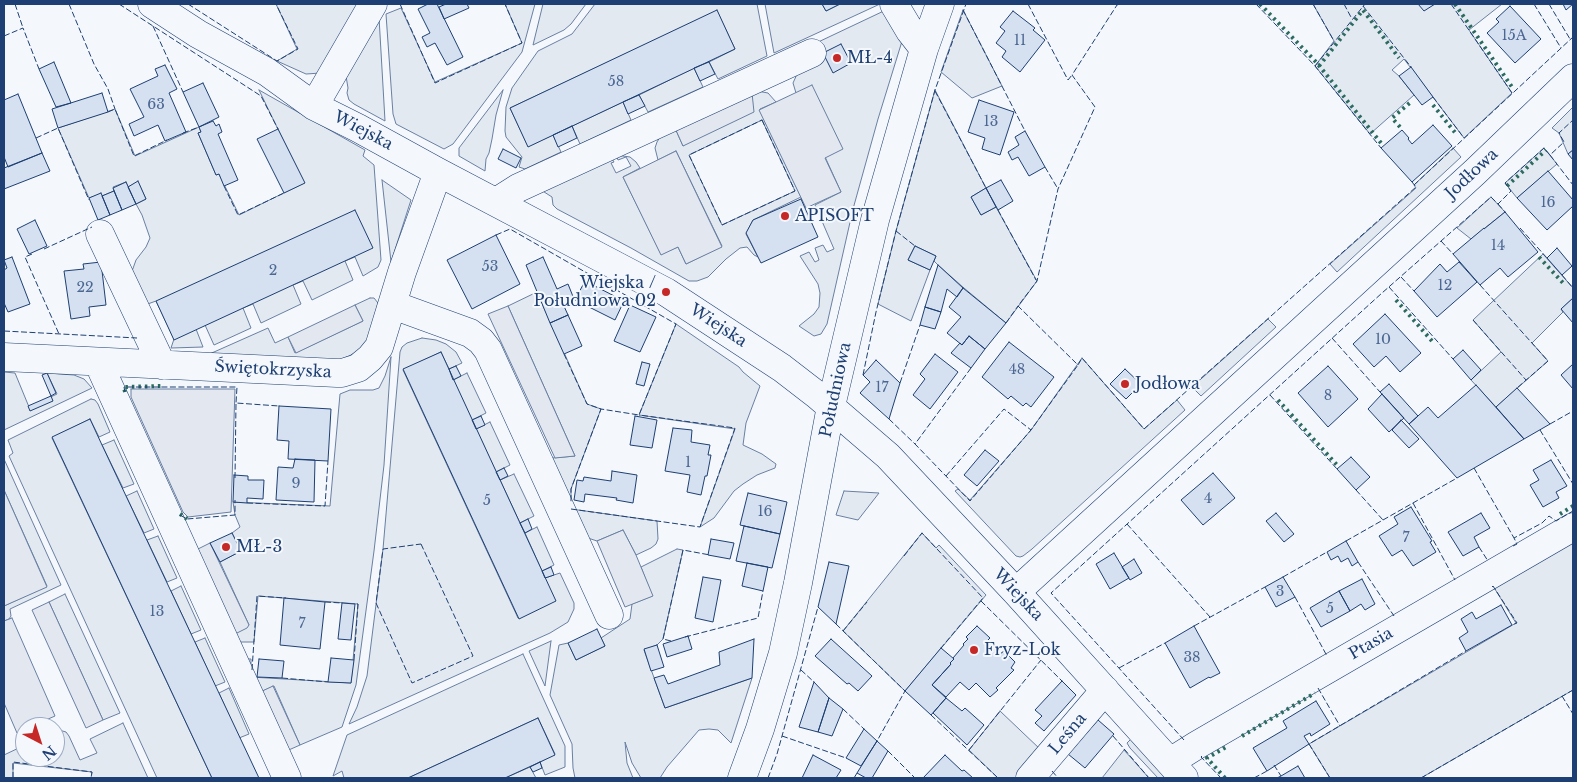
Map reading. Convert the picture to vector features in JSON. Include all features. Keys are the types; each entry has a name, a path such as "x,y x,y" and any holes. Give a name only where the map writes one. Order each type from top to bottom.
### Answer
{"street":[{"name":"Wiejska","path":"152,4 198,34 267,72 314,106 666,292 782,368 831,406 888,456 1016,592 1177,770"},
{"path":"314,106 373,4"},
{"path":"894,4 924,50"},
{"name":"Południowa","path":"742,778 760,729 783,653 831,406 875,220 924,50 940,4"},
{"path":"496,202 518,188 812,53"},
{"name":"Jodłowa","path":"1016,592 1475,172 1573,78"},
{"name":"Świętokrzyska","path":"4,356 342,373 358,368 370,358 378,347 402,272 438,172"},
{"path":"100,234 162,365"},
{"path":"393,305 470,333 481,341 488,350 609,615"},
{"path":"98,362 287,778"},
{"name":"Ptasia","path":"1177,770 1197,745 1573,527"},
{"name":"Leśna","path":"1030,778 1105,690"}],"shaded area":[{"path":"276,4 364,4 321,73 306,74 277,61 297,49"},
{"path":"505,4 535,4 522,52 453,144 444,149 396,124 393,114 386,14 401,8 435,82 522,43"},
{"path":"543,4 586,4 564,30 533,45"},
{"path":"595,4 757,4 767,56 718,79 709,62 735,49 717,11 510,108 528,146 553,135 561,152 525,169 519,167 522,157 506,137 505,131 506,107 512,88 538,51 572,34"},
{"path":"765,4 822,4 826,11 840,4 880,4 774,53"},
{"path":"1313,4 1502,4 1469,30 1512,93 1464,138 1404,59 1392,70 1414,95 1370,134 1315,66 1334,41"},
{"path":"888,9 903,38 853,209 827,324 821,334 814,336 799,326 814,314 819,307 820,293 818,284 800,256 809,252 815,262 819,260 815,248 823,245 827,252 834,249 815,205 841,192 793,83 814,44"},
{"path":"963,10 1002,86 972,98 941,72"},
{"path":"379,17 385,121 349,100 346,76"},
{"path":"694,68 703,87 648,112 639,95"},
{"path":"812,85 843,149 825,158 841,192 806,208 759,110"},
{"path":"259,90 365,150 363,156 374,165 381,260 378,267 363,276 355,257 345,261 353,280 312,300 303,281 293,285 301,304 261,323 253,304 243,308 251,328 214,345 205,325 196,329 203,347 171,348 174,339 156,301 145,305 131,274 136,260 150,238 136,204 146,199 138,182 128,187 126,182 113,187 114,191 102,196 101,194 89,198 58,128 115,109 135,156 199,127 201,132 198,133 216,175 219,174 239,215 304,183"},
{"path":"503,90 486,159 485,171 459,156 459,148"},
{"path":"935,90 986,188 971,197 981,215 996,207 1037,281 1006,323 938,265 934,261 936,256 915,246 908,260 930,270 911,321 878,304"},
{"path":"757,91 768,93 776,102 760,109 801,197 753,220 746,234 758,257 747,247 740,248 708,277 697,281 689,281 557,209 553,205 552,197 541,190 611,157 614,162 611,163 616,173 631,166 626,157 618,160 616,155 630,157 640,168 623,177 661,254 678,247 686,264 722,246 676,151 658,160 655,148 657,142 660,137 675,128 683,146","holes":["762,120 795,191 722,225 689,155"]},
{"path":"752,93 754,112 683,146 675,128"},
{"path":"623,102 631,120 580,144 572,126"},
{"path":"1573,107 1573,150 1568,154 1559,133 1552,128"},
{"path":"1453,148 1461,157 1337,272 1330,264 1416,188 1414,185"},
{"path":"1544,148 1557,164 1517,198 1505,183"},
{"path":"676,151 722,247 686,264 678,247 661,255 623,177"},
{"path":"382,180 411,200 391,262"},
{"path":"1491,197 1505,212 1471,239 1457,228"},
{"path":"1543,254 1573,288 1573,298 1561,309 1563,312 1532,343 1548,361 1496,407 1471,380 1501,352 1473,320"},
{"path":"537,292 587,404 601,409 571,489 571,509 549,463 552,458 575,456 508,306"},
{"path":"374,298 378,303 369,338 359,350 337,361 205,356 268,328 275,343 288,337 295,353 363,321 355,305"},
{"path":"355,305 363,321 296,353 288,337"},
{"path":"508,306 575,456 555,458 488,314"},
{"path":"1268,319 1276,327 1201,396 1192,387"},
{"path":"676,324 739,367 760,386 746,423 743,445 762,454 776,464 775,468 757,475 734,491 714,518 700,527 735,429 639,415"},
{"path":"422,338 446,344 456,352 462,363 449,369 441,352 403,370 518,618 545,578 560,573 574,603 574,609 568,622 550,633 349,724 357,707 367,676 383,549 400,352 407,343"},
{"path":"391,357 384,465 356,685 342,727 300,745 274,686 256,694 240,659 251,659 251,677 351,683 358,604 258,596 254,642 234,642 231,636 249,625 220,562 241,551 232,533 240,527 235,515 233,502 330,506 340,394 350,390 373,390 379,388"},
{"path":"1082,358 1144,429 1177,400 1185,410 1032,549 1023,556 1016,556 955,491 958,489 970,500 1031,430"},
{"path":"4,372 15,373 29,407 57,394 47,373 74,375 84,379 92,388 4,430"},
{"path":"467,373 486,413 472,420 453,380"},
{"path":"131,389 235,389 231,512 188,517 183,512 131,397"},
{"path":"91,399 95,400 98,404 110,432 99,437 90,419 52,438 212,778 157,778 9,456 13,453 8,440"},
{"path":"490,422 510,465 496,472 476,429"},
{"path":"114,440 134,484 123,488 102,445"},
{"path":"4,459 61,585 10,609 11,616 4,621 4,606 47,586 4,490"},
{"path":"514,474 534,516 520,523 500,480"},
{"path":"4,490 47,587 4,606"},
{"path":"137,491 154,529 144,533 126,496"},
{"path":"844,491 879,493 858,520 836,515"},
{"path":"571,509 657,521 658,539 651,548 636,555 623,530 597,541 585,537"},
{"path":"537,527 554,565 542,571 525,533"},
{"path":"623,530 653,596 625,607 597,541"},
{"path":"922,533 936,548 939,545 986,595 905,691 843,631"},
{"path":"158,536 177,578 167,582 147,540"},
{"path":"1573,536 1573,690 1421,778 1330,778 1309,744 1516,623 1493,586"},
{"path":"210,543 249,625 247,628 231,636 192,552"},
{"path":"677,549 683,550 663,639 657,645 644,650 665,708 752,678 731,743 718,730 699,730 667,767 660,778 641,778 632,763 625,742 627,763 633,778 575,778 572,744 550,695 559,645 568,643 576,660 605,646 601,638 630,619 632,604 652,596 641,567"},
{"path":"181,586 201,630 191,634 171,591"},
{"path":"65,594 120,713 103,720 49,602"},
{"path":"49,602 103,720 86,728 32,610"},
{"path":"12,618 55,716 15,717 15,728 4,703 4,621"},
{"path":"205,638 225,682 215,686 195,642"},
{"path":"551,641 545,686 529,651"},
{"path":"523,654 565,746 565,767 545,775 540,762 555,754 538,718 408,778 344,778 342,771 333,776 347,735"},
{"path":"273,686 300,745 282,753 256,694"},
{"path":"229,688 249,734 239,738 219,693"},
{"path":"1000,711 1041,750 1017,778 998,778 969,750"},
{"path":"123,723 148,778 91,778 92,772 48,767 65,767 65,732 69,736 80,760 97,753 90,739"},
{"path":"1132,738 1168,778 1158,778 1130,748 1127,743"},
{"path":"15,750 13,778 4,778 4,755"},
{"path":"1124,750 1149,778 1102,778"},
{"path":"530,767 536,778 505,778"}],"building":[{"path":"428,4 437,4 463,57 447,65 435,43 427,47 422,37 430,33 418,9"},
{"path":"446,4 467,4 469,8 444,19 439,7"},
{"path":"822,4 840,4 826,11"},
{"path":"1418,4 1435,4 1424,11"},
{"path":"1563,4 1573,4 1566,10"},
{"path":"1510,6 1541,39 1515,63 1487,33 1499,22 1496,19"},
{"path":"717,10 735,49 528,147 510,108"},
{"path":"1013,11 1035,28 1033,30 1045,40 1020,72 1002,57 1006,51 996,43 1005,31 1000,27"},
{"name":"MŁ-4","path":"841,44 851,63 833,73 823,53"},
{"path":"54,62 71,103 56,107 39,69"},
{"path":"709,62 715,74 700,81 694,68"},
{"path":"165,65 177,89 169,93 186,132 165,141 158,125 134,136 129,124 144,117 130,89 158,76 155,69"},
{"path":"1411,67 1433,97 1422,105 1399,76"},
{"path":"203,83 219,117 199,127 183,92"},
{"path":"102,93 108,112 58,128 52,109"},
{"path":"18,94 42,153 8,167 4,157 4,100"},
{"path":"639,95 645,106 628,114 623,102"},
{"path":"979,100 1014,112 1000,155 982,149 985,138 968,132"},
{"path":"213,121 216,126 219,124 222,132 218,134 238,180 224,186 219,174 216,175 198,133 201,132 199,127"},
{"path":"1433,125 1452,146 1412,182 1381,148 1402,130 1412,144"},
{"path":"572,126 577,138 558,147 553,135"},
{"path":"278,129 305,183 284,193 257,139"},
{"path":"1025,131 1045,167 1029,176 1018,157 1012,160 1008,152 1019,145 1015,137"},
{"path":"503,149 521,158 516,168 498,159"},
{"path":"1573,150 1573,160 1568,154"},
{"path":"42,153 50,171 4,189 4,168"},
{"path":"1548,171 1573,200 1573,206 1547,230 1517,198"},
{"path":"1001,180 1013,201 998,210 986,188"},
{"path":"138,181 146,199 136,204 128,187"},
{"path":"126,182 136,204 122,210 113,188"},
{"path":"986,188 996,207 981,215 971,197"},
{"path":"114,191 122,210 110,215 102,196"},
{"path":"101,193 110,215 98,220 89,198"},
{"path":"801,199 818,237 761,263 746,233 753,220"},
{"path":"355,210 373,248 174,340 156,301"},
{"path":"1505,212 1538,252 1508,277 1500,268 1480,285 1453,254"},
{"path":"35,220 47,246 29,254 17,229"},
{"path":"496,235 520,284 472,309 447,260"},
{"path":"915,246 936,256 930,270 908,260"},
{"path":"1557,248 1572,266 1562,275 1547,258"},
{"path":"12,257 30,304 8,312 4,303 4,270 7,268 4,260"},
{"path":"543,257 557,289 568,284 574,299 563,304 568,315 550,323 526,265"},
{"path":"101,262 106,305 89,307 90,316 71,319 64,271 84,269 83,264"},
{"path":"1459,262 1477,282 1437,317 1414,291 1440,264 1447,272"},
{"path":"938,265 963,288 957,297 947,289 941,312 925,307"},
{"path":"585,281 624,301 615,320 575,300"},
{"path":"963,288 1006,323 985,349 969,336 962,345 947,333 961,317 949,307"},
{"path":"1573,298 1573,323 1561,309"},
{"path":"630,305 656,317 640,352 614,341"},
{"path":"925,307 941,312 935,329 920,325"},
{"path":"1385,314 1421,353 1400,372 1386,356 1374,367 1353,344"},
{"path":"568,315 582,346 564,354 550,323"},
{"path":"969,336 985,349 971,368 951,353 960,343 962,345"},
{"path":"1009,342 1054,377 1031,407 1026,403 1023,406 1011,396 1008,399 982,377"},
{"path":"1463,350 1481,370 1471,380 1453,359"},
{"path":"441,352 556,601 519,619 403,369"},
{"path":"935,354 958,372 930,409 913,395 925,379 920,374"},
{"path":"876,360 900,383 889,419 860,393 870,382 863,375"},
{"path":"642,362 650,364 644,386 636,384"},
{"path":"1573,364 1573,389 1561,375"},
{"path":"456,366 461,376 453,380 449,369"},
{"path":"1328,366 1358,399 1328,427 1298,393"},
{"name":"Jodłowa","path":"1125,369 1141,384 1126,399 1110,384"},
{"path":"47,373 56,393 51,396 42,375"},
{"path":"1389,384 1418,416 1409,424 1380,392"},
{"path":"1476,385 1524,439 1457,478 1409,424 1428,407 1438,418"},
{"path":"1517,388 1550,424 1524,439 1496,407"},
{"path":"1382,394 1404,418 1389,432 1368,409"},
{"path":"51,396 53,401 30,411 28,406"},
{"path":"279,406 331,409 328,461 288,459 289,441 277,440"},
{"path":"481,416 485,425 476,429 472,420"},
{"path":"635,416 657,420 652,448 630,445"},
{"path":"90,419 259,778 212,778 52,437"},
{"path":"1401,420 1419,439 1409,448 1392,430"},
{"path":"673,428 692,430 691,442 710,445 708,455 711,455 701,495 687,492 690,475 665,471"},
{"path":"985,450 999,461 977,486 964,475"},
{"path":"1351,457 1370,477 1356,490 1337,469"},
{"path":"295,459 315,460 314,502 276,500 278,467 293,468"},
{"path":"1551,460 1567,486 1556,492 1559,498 1543,507 1530,485 1539,480 1533,470"},
{"path":"504,468 508,476 500,480 496,472"},
{"path":"612,471 637,475 633,503 616,500 617,498 585,494 584,502 574,500 577,480 583,481 584,477 611,481"},
{"path":"1213,473 1235,498 1203,525 1181,500"},
{"path":"234,475 248,476 248,480 264,480 263,499 247,498 247,503 233,502"},
{"path":"748,493 787,502 780,534 740,525"},
{"path":"1411,507 1432,541 1430,542 1436,552 1413,566 1402,550 1392,556 1379,536 1398,524 1394,517"},
{"path":"1276,513 1294,534 1284,542 1266,521"},
{"path":"1481,513 1490,528 1474,537 1479,547 1463,556 1448,532"},
{"path":"528,519 532,529 525,533 520,523"},
{"path":"744,526 780,534 772,568 736,561"},
{"name":"MŁ-3","path":"232,533 241,551 220,562 210,543"},
{"path":"711,539 734,543 730,559 708,555"},
{"path":"1346,541 1358,562 1352,566 1348,558 1341,562 1338,556 1331,560 1327,552"},
{"path":"1114,553 1129,578 1110,589 1096,564"},
{"path":"1134,559 1142,573 1130,580 1122,567"},
{"path":"829,562 849,566 836,624 818,607"},
{"path":"747,563 768,567 763,591 742,586"},
{"path":"551,567 554,575 545,578 542,571"},
{"path":"703,577 721,580 713,622 695,618"},
{"path":"1283,577 1295,597 1276,607 1265,587"},
{"path":"1362,579 1375,604 1365,610 1361,604 1350,611 1339,591"},
{"path":"1339,591 1350,611 1321,627 1310,608"},
{"path":"284,598 325,602 320,649 280,645"},
{"path":"342,603 355,604 351,640 338,639"},
{"path":"1501,605 1512,625 1466,651 1459,638 1468,632 1461,619 1472,612 1476,619"},
{"path":"977,626 990,638 987,641 1000,654 1004,651 1015,662 1011,668 1014,670 990,697 976,683 969,690 960,682 946,697 932,685 951,664 953,658 968,639 966,637"},
{"path":"1194,626 1220,673 1190,688 1165,643"},
{"path":"597,629 605,646 576,660 568,643"},
{"path":"688,636 692,649 667,657 663,644"},
{"path":"754,639 752,678 665,708 654,678 664,675 668,684 720,665 719,652"},
{"path":"831,639 872,676 858,691 849,683 847,684 815,656"},
{"path":"657,645 664,667 651,671 644,649"},
{"path":"941,648 954,659 932,685 946,698 931,715 905,691"},
{"path":"331,658 354,660 351,683 328,682"},
{"path":"259,659 284,661 282,678 257,677"},
{"path":"1062,681 1076,695 1044,731 1035,723 1042,716 1035,710"},
{"path":"814,682 829,698 818,732 799,727"},
{"path":"829,698 843,709 832,736 818,732"},
{"path":"946,698 962,711 965,708 984,725 967,745 933,713"},
{"path":"1316,701 1330,724 1311,736 1310,733 1304,736 1309,744 1267,771 1253,748 1287,728 1283,721"},
{"path":"538,718 555,755 540,762 505,778 408,778"},
{"path":"1098,720 1114,734 1085,768 1068,754"},
{"path":"864,729 877,741 861,766 846,758"},
{"path":"877,741 888,751 872,778 866,778 857,773"},
{"path":"813,755 841,770 836,778 802,778"},
{"path":"945,755 962,771 964,770 973,778 923,778"},
{"path":"540,762 542,768 533,772 530,767"},
{"path":"1298,766 1305,778 1277,778 1281,776"}],"hedge":[{"path":"1260,4 1317,63 1381,143"},
{"path":"1455,4 1512,87"},
{"path":"1319,66 1363,10 1399,58"},
{"path":"1400,127 1392,118 1412,101"},
{"path":"1433,105 1457,135"},
{"path":"1507,186 1546,150"},
{"path":"1539,257 1564,284"},
{"path":"1396,300 1432,341"},
{"path":"125,392 124,387 162,386"},
{"path":"1278,400 1337,465"},
{"path":"1560,514 1573,506"},
{"path":"180,514 187,519"},
{"path":"1242,736 1315,693"},
{"path":"1225,778 1207,758 1226,747"}],"fence":[{"path":"15,4 23,28"},
{"path":"69,4 94,64 108,89 115,109"},
{"path":"119,4 261,96 278,129"},
{"path":"188,4 277,61 298,49 276,4"},
{"path":"400,4 435,83 522,43 505,4"},
{"path":"863,375 896,231 935,90 966,4"},
{"path":"1028,4 1068,80 1072,75"},
{"path":"1119,4 1072,75 1095,107 1058,189 1037,281 1018,306 1078,365 1082,358 1144,429 1416,187 1412,182"},
{"path":"1256,4 1315,66 1381,148"},
{"path":"1313,4 1334,41"},
{"path":"1344,4 1352,19"},
{"path":"1315,66 1365,4"},
{"path":"1451,4 1512,93"},
{"path":"1534,4 1561,48"},
{"path":"1549,4 1570,39"},
{"path":"1363,6 1411,67"},
{"path":"963,10 1025,131"},
{"path":"153,26 183,92"},
{"path":"4,36 23,28 39,69"},
{"path":"1414,185 1573,37"},
{"path":"935,91 986,188"},
{"path":"1433,97 1464,138"},
{"path":"108,112 115,109 134,156 167,140"},
{"path":"762,120 795,191 722,225 689,155 762,120"},
{"path":"1184,740 1051,593 1382,293 1491,197 1498,204 1511,191 1505,183 1544,148 1550,155 1564,142 1559,133 1573,120"},
{"path":"183,133 199,127"},
{"path":"36,138 58,128 89,200"},
{"path":"1550,155 1573,185"},
{"path":"1045,167 1058,189"},
{"path":"224,186 238,215 284,193"},
{"path":"1498,204 1506,213"},
{"path":"998,210 1036,280"},
{"path":"44,249 92,227"},
{"path":"1520,228 1547,258"},
{"path":"496,235 510,229 676,324 639,415 601,409"},
{"path":"896,231 915,246"},
{"path":"1441,241 1453,254"},
{"path":"32,254 25,257 59,334"},
{"path":"1562,275 1573,288"},
{"path":"1401,277 1414,291"},
{"path":"1480,285 1548,361 1517,388"},
{"path":"1389,287 1453,359"},
{"path":"1006,323 1018,306"},
{"path":"1473,320 1526,380"},
{"path":"900,383 920,325"},
{"path":"4,331 137,338"},
{"path":"1332,338 1380,392"},
{"path":"564,354 587,404 601,409 571,489 571,502"},
{"path":"971,368 915,444 970,501 1031,430 1078,365"},
{"path":"125,392 124,387 237,387 236,403"},
{"path":"1270,395 1337,469"},
{"path":"235,478 236,403 279,406"},
{"path":"946,476 1004,409 1031,430"},
{"path":"1550,424 1573,411"},
{"path":"571,509 700,527 735,428 639,415"},
{"path":"889,419 915,444"},
{"path":"1540,430 1573,484"},
{"path":"247,503 325,506 328,461"},
{"path":"1474,468 1514,538"},
{"path":"1346,541 1457,478"},
{"path":"1356,490 1383,520"},
{"path":"180,515 187,519 235,515 235,500"},
{"path":"1413,503 1455,580"},
{"path":"1513,546 1517,544 1514,538 1542,523 1549,516 1556,521 1573,511"},
{"path":"1127,524 1210,617"},
{"path":"904,556 922,533 983,598 941,648"},
{"path":"421,544 473,656 412,683 376,603 383,549 421,544"},
{"path":"1479,547 1488,561"},
{"path":"671,641 663,639 683,550 710,555"},
{"path":"1283,577 1327,552"},
{"path":"1358,562 1394,616"},
{"path":"1194,626 1265,587"},
{"path":"1492,587 1517,623 1512,625"},
{"path":"685,637 758,618 763,591"},
{"path":"252,670 257,596 286,598"},
{"path":"1295,597 1327,656"},
{"path":"981,601 1062,681"},
{"path":"325,602 342,603"},
{"path":"843,631 867,602"},
{"path":"354,660 358,604 355,604"},
{"path":"768,778 777,754 818,607"},
{"path":"836,624 905,691 877,741"},
{"path":"1119,668 1165,643"},
{"path":"1330,778 1309,744 1466,651"},
{"path":"969,750 1041,660"},
{"path":"801,670 814,682"},
{"path":"282,678 328,682"},
{"path":"1318,688 1340,726"},
{"path":"1421,778 1573,690"},
{"path":"1562,696 1573,714"},
{"path":"843,709 864,729"},
{"path":"931,715 998,778"},
{"path":"782,736 846,758"},
{"path":"1113,736 1149,778"},
{"path":"888,751 915,778"},
{"path":"1202,756 1221,778"},
{"path":"13,778 13,762 92,772 91,778"},
{"path":"1274,765 1281,776"},
{"path":"1052,771 1058,778"},
{"path":"1254,778 1267,771"},
{"path":"854,778 857,773"}],"place":[{"name":"MŁ-4","path":"837,58"},
{"name":"APISOFT","path":"785,216"},
{"name":"Wiejska / Południowa 02","path":"666,292"},
{"name":"Jodłowa","path":"1125,384"},
{"name":"MŁ-3","path":"226,547"},
{"name":"Fryz-Lok","path":"974,650"}]}
